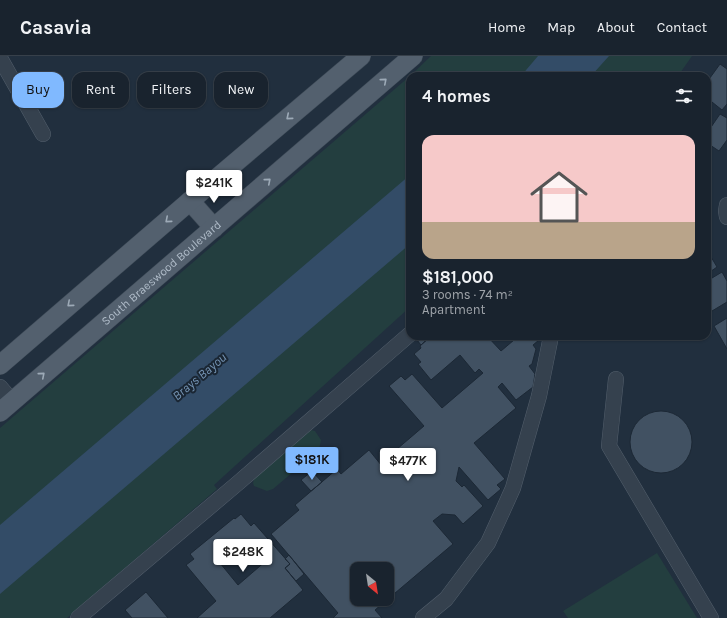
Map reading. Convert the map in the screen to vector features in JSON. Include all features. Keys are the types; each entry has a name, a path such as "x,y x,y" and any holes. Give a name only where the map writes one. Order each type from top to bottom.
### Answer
{"main road":[{"path":"0,364 361,56"},
{"name":"South Braeswood Boulevard","path":"4,400 214,228 410,57"},
{"path":"190,201 214,228"}],"street":[{"path":"0,58 43,134"},
{"path":"727,205 727,217"},
{"path":"78,618 178,535 406,337"},
{"path":"424,618 446,599 488,543 504,508 513,488 539,396 550,340"},
{"path":"616,378 609,446 711,618"}],"green space":[{"path":"431,56 692,56 681,72 414,72"},
{"path":"406,79 406,311 214,485 217,489 67,618 0,618 0,428"},
{"path":"311,430 315,431 321,440 319,450 273,489 267,491 254,486 254,479"},
{"path":"657,553 697,618 568,618 563,611"}],"water":[{"path":"538,56 609,56 595,72 524,72"},
{"name":"Brays Bayou","path":"406,178 406,247 0,594 0,525"}],"building":[{"path":"720,64 727,69 727,104 722,110 711,101 711,76"},
{"path":"720,114 727,118 727,140 719,151 711,146 711,127"},
{"path":"711,257 717,267 711,271"},
{"path":"722,272 727,281 727,302 711,312 711,279"},
{"path":"727,318 727,349 714,326"},
{"path":"417,340 427,340 421,345"},
{"path":"427,340 491,340 501,351 514,340 539,340 533,345 536,349 532,364 529,366 535,374 533,387 516,400 502,383 498,387 516,408 474,443 505,479 497,485 501,489 488,500 459,467 456,481 462,487 464,485 483,506 463,524 455,515 442,514 433,521 453,544 394,594 394,562 350,562 350,606 380,606 375,610 382,618 333,618 338,613 271,534 299,510 295,505 337,469 341,474 369,450 386,471 390,468 383,461 424,426 389,386 401,376 405,380 412,374 442,408 483,373 479,369 475,373 460,355 431,380 418,364 421,362 414,354"},
{"path":"661,411 673,413 683,420 690,430 692,442 690,454 683,464 673,471 661,473 649,471 639,464 632,454 630,442 632,430 639,420 649,413"},
{"path":"312,471 322,482 311,491 301,480"},
{"path":"241,514 251,526 254,523 290,564 285,568 303,590 270,618 197,618 216,601 186,565 194,559 190,554 234,518 235,519","holes":["251,541 267,560 238,585 220,563 225,559 227,561"]},
{"path":"289,555 304,574 296,581 285,568 290,564 285,559"},
{"path":"146,592 168,618 132,618 125,610"}]}
